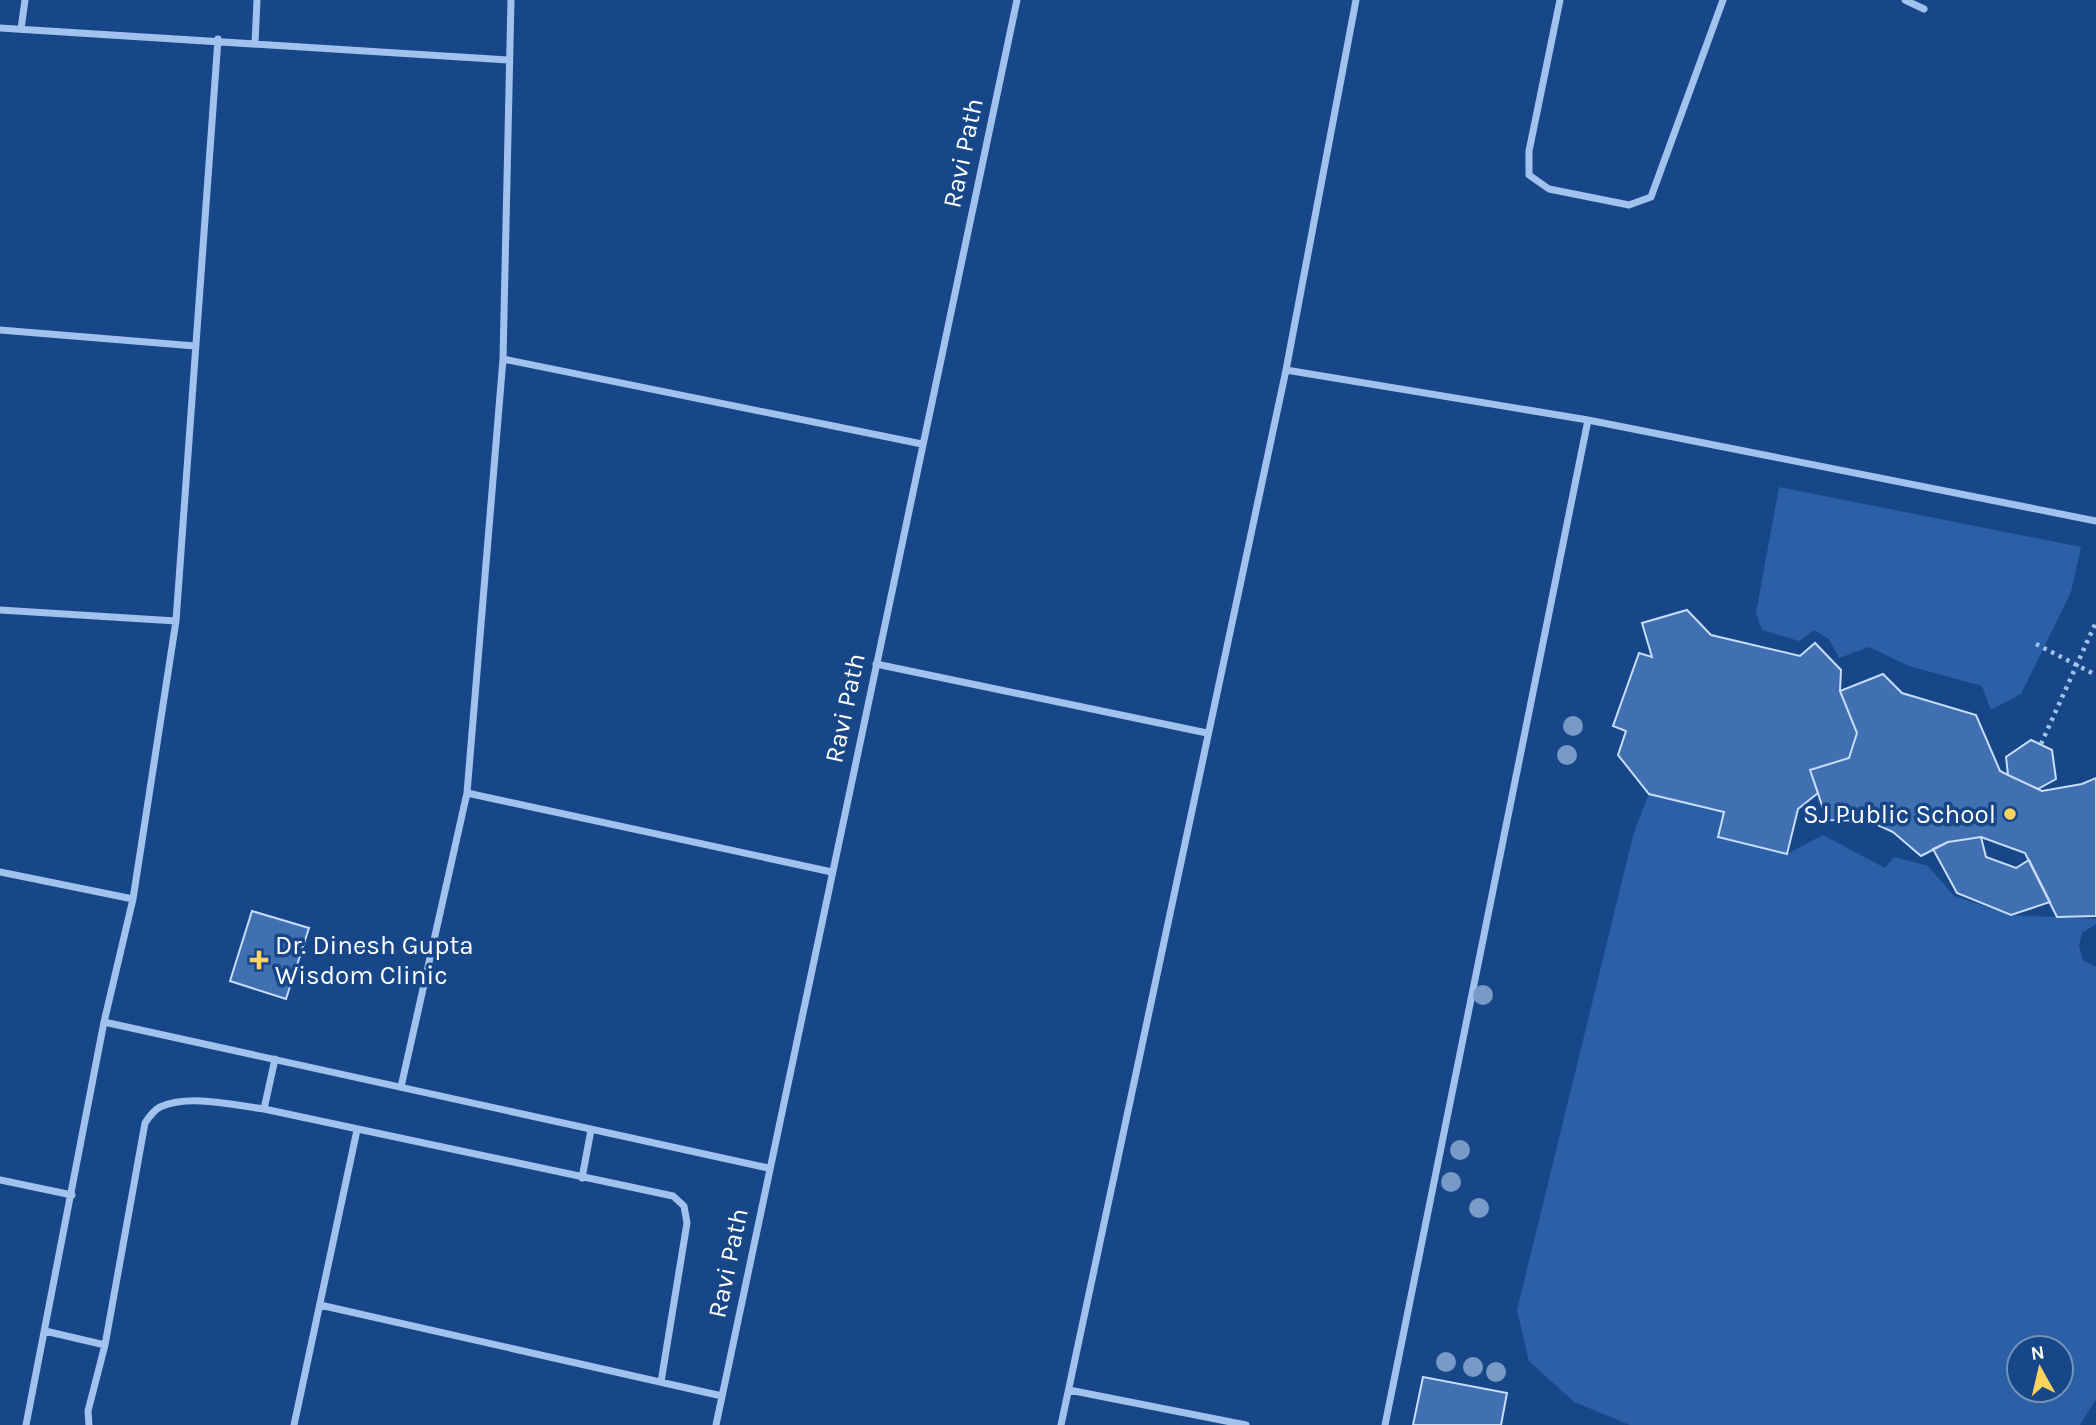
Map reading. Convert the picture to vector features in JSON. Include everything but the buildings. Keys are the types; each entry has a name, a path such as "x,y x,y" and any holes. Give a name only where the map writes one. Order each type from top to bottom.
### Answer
{"street":[{"path":"22,29 25,0"},
{"path":"256,43 257,0"},
{"path":"401,1087 467,793 503,359 511,0"},
{"name":"Ravi Path","path":"716,1425 768,1168 1017,0"},
{"path":"1061,1425 1286,370 1356,0"},
{"path":"1560,0 1529,151 1529,175 1549,189 1629,205 1651,197 1723,0"},
{"path":"1905,0 1924,9"},
{"path":"0,28 218,39 508,60"},
{"path":"26,1425 104,1022 133,899 176,621 218,39"},
{"path":"0,331 195,346"},
{"path":"503,359 922,444"},
{"path":"1286,370 1588,420 2096,521"},
{"path":"1385,1425 1588,420"},
{"path":"0,610 176,621"},
{"path":"876,664 1207,733"},
{"path":"467,793 832,872"},
{"path":"0,872 133,899"},
{"path":"104,1022 768,1168"},
{"path":"264,1109 275,1059"},
{"path":"89,1425 88,1411 105,1345 145,1123 157,1108 175,1103 208,1102 264,1109 673,1196 684,1206 687,1223 661,1382"},
{"path":"294,1425 357,1130"},
{"path":"582,1178 591,1130"},
{"path":"0,1180 72,1195"},
{"path":"320,1305 722,1396"},
{"path":"45,1331 105,1345"},
{"path":"1069,1390 1246,1425"}],"path":[{"path":"2041,744 2096,622"},
{"path":"2036,644 2096,675"}],"shaded area":[{"path":"1779,487 2081,547 2071,592 2021,694 1991,710 1982,686 1909,666 1869,647 1839,658 1829,639 1814,630 1799,641 1762,630 1756,613"},
{"path":"1649,794 1724,812 1718,838 1787,854 1823,835 1885,868 1894,857 1928,866 1954,896 2011,915 2096,919 2096,924 2082,933 2079,945 2083,960 2096,967 2096,1399 2080,1425 1630,1425 1574,1402 1529,1361 1517,1310 1634,832"}],"place":[{"name":"SJ Public School","path":"2010,814"},
{"name":"Dr. Dinesh Gupta Wisdom Clinic","path":"259,960"}]}
